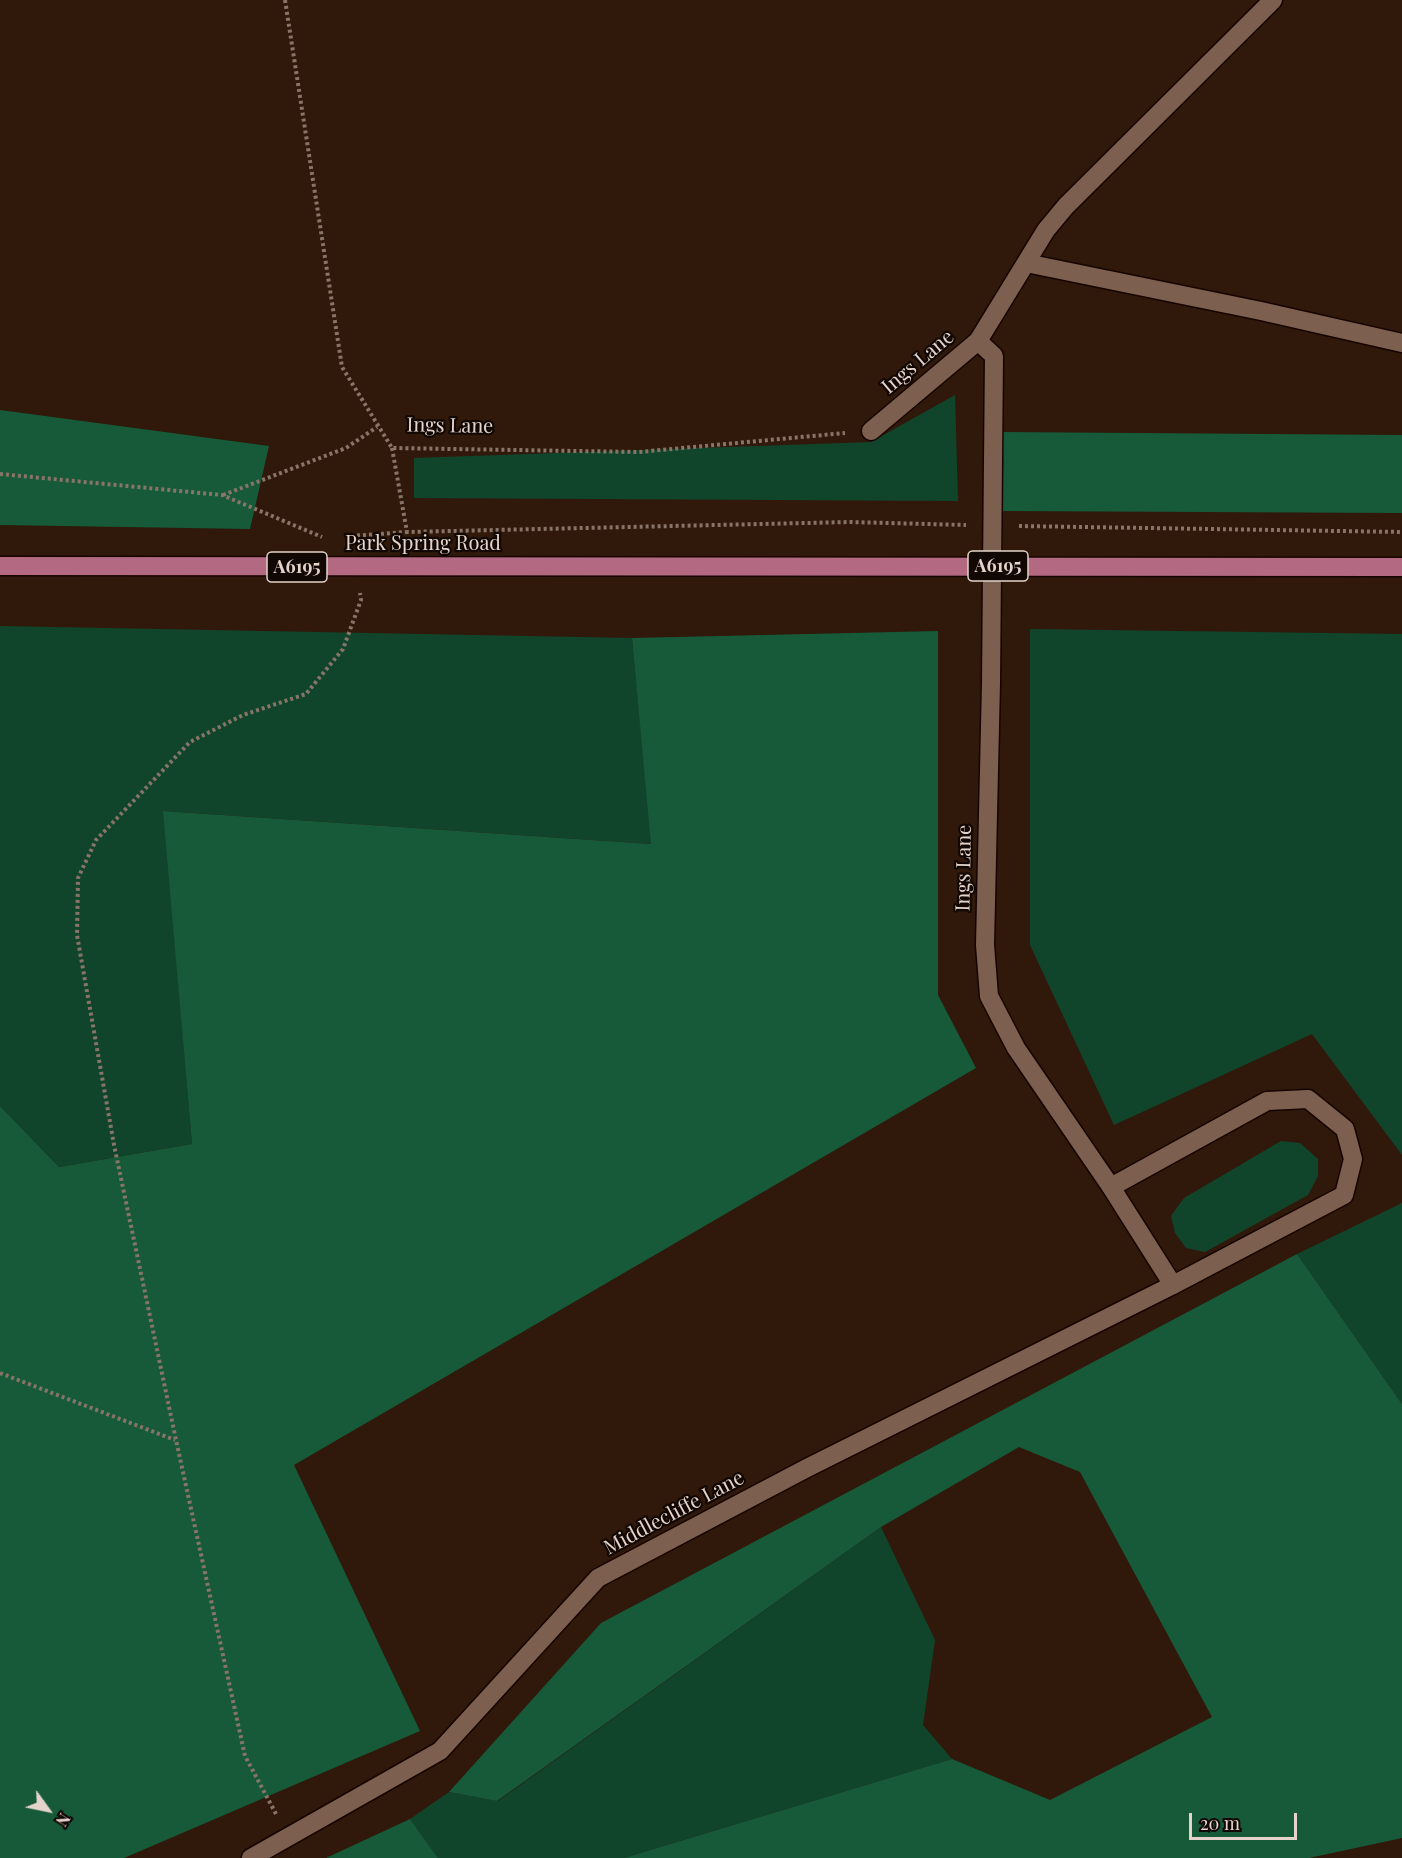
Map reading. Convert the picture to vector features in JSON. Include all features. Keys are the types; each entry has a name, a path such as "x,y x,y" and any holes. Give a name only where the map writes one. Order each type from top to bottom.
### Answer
{"main road":[{"name":"Park Spring Road","path":"0,566 1402,567"}],"street":[{"path":"978,341 1046,230 1066,206 1273,0"},
{"path":"1026,263 1261,311 1402,343"},
{"name":"Ings Lane","path":"872,431 978,341 994,356 991,683 985,945 989,996 1016,1048 1111,1187 1173,1285"},
{"name":"Middlecliffe Lane","path":"250,1858 290,1838 440,1751 598,1578 807,1468 1173,1285 1344,1195 1353,1159 1345,1129 1308,1099 1267,1101 1111,1187"}],"path":[{"name":"Ings Lane","path":"285,0 342,367 392,448 639,452 872,431"},
{"path":"222,495 346,448 377,427"},
{"path":"392,448 407,532"},
{"path":"0,474 222,495 325,538"},
{"path":"344,536 407,532 850,522 967,525"},
{"path":"1014,526 1402,532"},
{"path":"290,1838 245,1756 114,1145 77,935 78,878 96,840 190,742 243,715 306,694 343,649 361,600 357,568"},
{"path":"0,1373 176,1440"}],"green space":[{"path":"955,395 958,501 414,498 414,458 871,442"},
{"path":"0,410 269,446 250,529 0,525"},
{"path":"1003,432 1402,435 1402,513 1000,511"},
{"path":"0,626 632,638 652,844 164,811 192,1144 59,1167 0,1106"},
{"path":"1030,629 1402,634 1402,1155 1312,1034 1114,1125 1030,945"},
{"path":"938,631 938,995 976,1068 294,1465 420,1731 124,1858 0,1858 0,1106 59,1167 192,1144 163,811 651,844 632,638"},
{"path":"1281,1141 1300,1143 1318,1159 1318,1176 1308,1195 1205,1252 1186,1248 1175,1233 1171,1216 1184,1198"},
{"path":"1402,1203 1402,1404 1297,1254"},
{"path":"1297,1254 1402,1404 1402,1838 1309,1858 624,1858 952,1759 1050,1800 1212,1717 1080,1472 1019,1447 881,1527 497,1801 449,1792 601,1623"},
{"path":"881,1527 935,1640 923,1725 952,1759 624,1858 438,1858 410,1819 449,1792 498,1801"},
{"path":"410,1819 438,1858 326,1858"}]}
